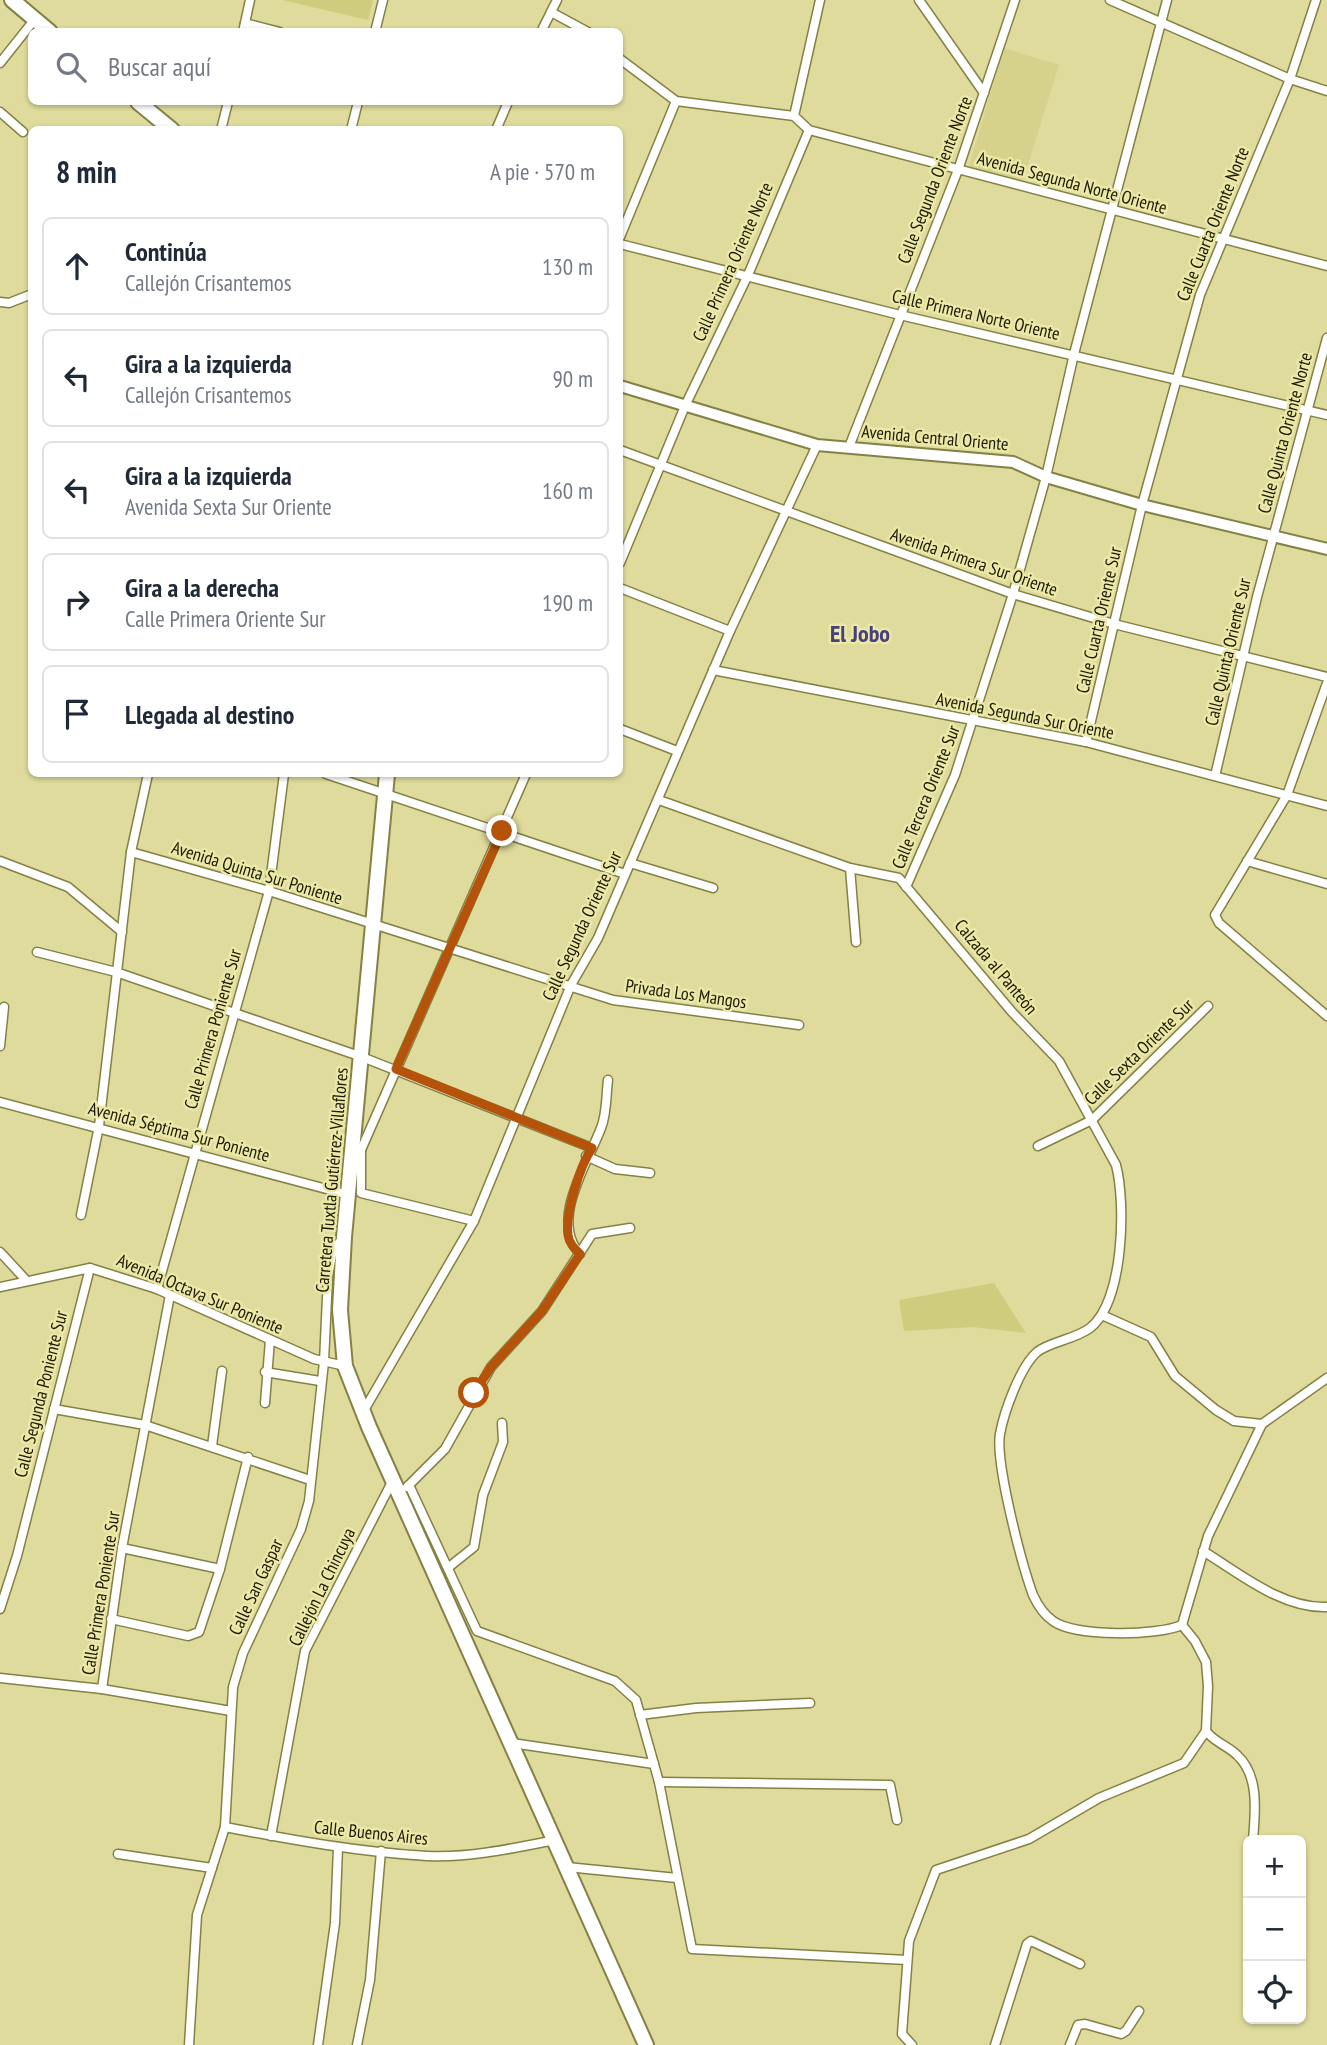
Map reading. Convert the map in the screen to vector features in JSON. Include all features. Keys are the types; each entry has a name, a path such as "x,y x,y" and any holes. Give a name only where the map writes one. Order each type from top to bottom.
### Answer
{"main road":[{"path":"12,0 45,28"},
{"path":"142,105 167,126"},
{"name":"Carretera Tuxtla Gutiérrez-Villaflores","path":"388,777 362,1057 355,1194 344,1237 340,1310 345,1366 363,1412 400,1486 470,1651 646,2045"}],"street":[{"path":"244,27 250,0"},
{"path":"376,28 383,0"},
{"path":"543,28 556,0"},
{"path":"794,116 820,0"},
{"path":"919,0 984,93"},
{"name":"Calle Segunda Oriente Norte","path":"849,447 958,170 1015,0"},
{"path":"1110,0 1290,79 1327,91"},
{"name":"Calle Tercera Oriente Sur","path":"906,887 955,775 1013,594 1046,477 1074,354 1167,0"},
{"name":"Calle Cuarta Oriente Norte","path":"1142,505 1200,295 1290,79 1316,0"},
{"path":"551,12 581,28"},
{"path":"0,62 35,19"},
{"path":"623,61 676,101 794,116 809,130"},
{"path":"623,230 676,101"},
{"path":"223,126 227,105"},
{"path":"352,126 357,105"},
{"path":"498,126 507,105"},
{"path":"0,111 23,132"},
{"name":"Avenida Segunda Norte Oriente","path":"809,130 1327,266"},
{"name":"Calle Primera Oriente Norte","path":"623,555 659,464 748,275 809,130"},
{"name":"Calle Primera Norte Oriente","path":"623,245 900,315 1327,415"},
{"path":"0,302 9,303 28,295"},
{"name":"Calle Quinta Oriente Norte","path":"1273,536 1327,338"},
{"name":"Avenida Central Oriente","path":"623,387 817,445 1013,462 1046,477 1142,505 1327,549"},
{"name":"Calle Segunda Oriente Sur","path":"363,1412 474,1221 571,985 593,948 730,631 817,445"},
{"name":"Avenida Primera Sur Oriente","path":"623,451 1013,594 1114,624 1327,677"},
{"name":"Calle Cuarta Oriente Sur","path":"1086,742 1142,505"},
{"name":"Calle Quinta Oriente Sur","path":"1215,776 1273,536"},
{"path":"623,589 730,631"},
{"name":"Avenida Segunda Sur Oriente","path":"713,670 1086,742 1327,806"},
{"path":"1326,1011 1216,920 1215,915 1287,794 1327,683"},
{"path":"623,730 677,751"},
{"path":"81,1215 99,1126 131,852 147,777"},
{"name":"Calle Primera Poniente Sur","path":"157,1289 232,1014 269,891 284,777"},
{"path":"335,777 625,874"},
{"path":"357,1151 525,777"},
{"name":"Calzada al Panteón","path":"659,800 850,868 899,878 1012,1012 1059,1061 1116,1165 1120,1178 1120,1251 1112,1289 1102,1315"},
{"name":"Avenida Quinta Sur Poniente","path":"131,852 269,891 449,949"},
{"path":"0,861 68,887 122,932"},
{"path":"1247,861 1327,884"},
{"path":"630,863 712,888"},
{"path":"850,868 856,942"},
{"name":"Privada Los Mangos","path":"449,949 613,1000 799,1025"},
{"path":"37,952 116,972 396,1069 592,1148"},
{"name":"Calle Sexta Oriente Sur","path":"1038,1146 1092,1120 1208,1006"},
{"path":"0,1045 4,1007"},
{"path":"580,1254 568,1236 568,1221 586,1156 603,1125 608,1080"},
{"name":"Avenida Séptima Sur Poniente","path":"0,1102 99,1126 195,1154 474,1221"},
{"path":"586,1156 615,1169 650,1172"},
{"name":"Callejón La Chincuya","path":"271,1836 305,1651 400,1486 445,1448 491,1367 542,1311 592,1234 630,1228"},
{"name":"Calle San Gaspar","path":"189,2045 197,1915 225,1827 233,1688 243,1653 301,1530 310,1480 324,1362 328,1276 333,1250 344,1237"},
{"path":"0,1252 25,1279"},
{"name":"Avenida Octava Sur Poniente","path":"0,1287 25,1279 90,1268 157,1289 270,1340 324,1362 345,1366"},
{"name":"Calle Segunda Poniente Sur","path":"0,1609 17,1556 90,1268"},
{"name":"Calle Primera Poniente Sur","path":"102,1689 122,1548 170,1295"},
{"path":"1262,1424 1203,1551 1182,1625 1170,1631 1143,1632 1064,1627 1039,1609 1028,1583 1003,1475 1000,1433 1018,1382 1038,1351 1090,1328 1102,1315 1151,1337 1175,1376 1216,1410 1234,1421 1250,1425 1262,1424 1284,1411 1327,1378"},
{"path":"265,1403 265,1371 270,1340"},
{"path":"212,1446 222,1371"},
{"path":"265,1371 320,1381"},
{"path":"54,1409 145,1424 310,1480"},
{"path":"449,1567 474,1547 483,1495 503,1442 502,1423"},
{"path":"111,1619 188,1636 199,1632 220,1569 248,1457"},
{"path":"400,1486 449,1567 477,1631 470,1651"},
{"path":"122,1548 220,1569"},
{"path":"1203,1551 1270,1592 1314,1608 1327,1608"},
{"path":"912,2045 902,2034 909,1941 936,1870 1029,1839 1099,1798 1184,1763 1206,1731 1206,1662 1195,1641 1182,1625"},
{"path":"477,1631 615,1681 636,1700 659,1782 692,1949 908,1960"},
{"path":"0,1678 102,1689 231,1711"},
{"path":"640,1715 696,1708 810,1703"},
{"path":"1206,1731 1235,1753 1245,1766 1256,1806 1253,1835"},
{"path":"512,1743 654,1764"},
{"path":"659,1782 890,1785 897,1820"},
{"name":"Calle Buenos Aires","path":"225,1827 338,1847 430,1856 515,1848 555,1840"},
{"path":"318,2045 335,1923 338,1847"},
{"path":"357,2045 370,1980 381,1851"},
{"path":"118,1854 212,1868"},
{"path":"567,1867 677,1878"},
{"path":"995,2045 1027,1944 1031,1941 1080,1964"},
{"path":"1070,2045 1078,2025 1085,2024 1121,2034 1139,2011"}],"shaded area":[{"path":"282,0 373,0 368,20"},
{"path":"1004,48 1059,65 1022,184 968,170"},
{"path":"994,1283 1026,1333 972,1327 904,1331 899,1300"}],"district":[{"name":"El Jobo","path":"860,634"}],"route":[{"path":"474,1393 491,1367 542,1311 580,1254 571,1245 568,1221 581,1169 592,1148 396,1069 502,831"}]}
